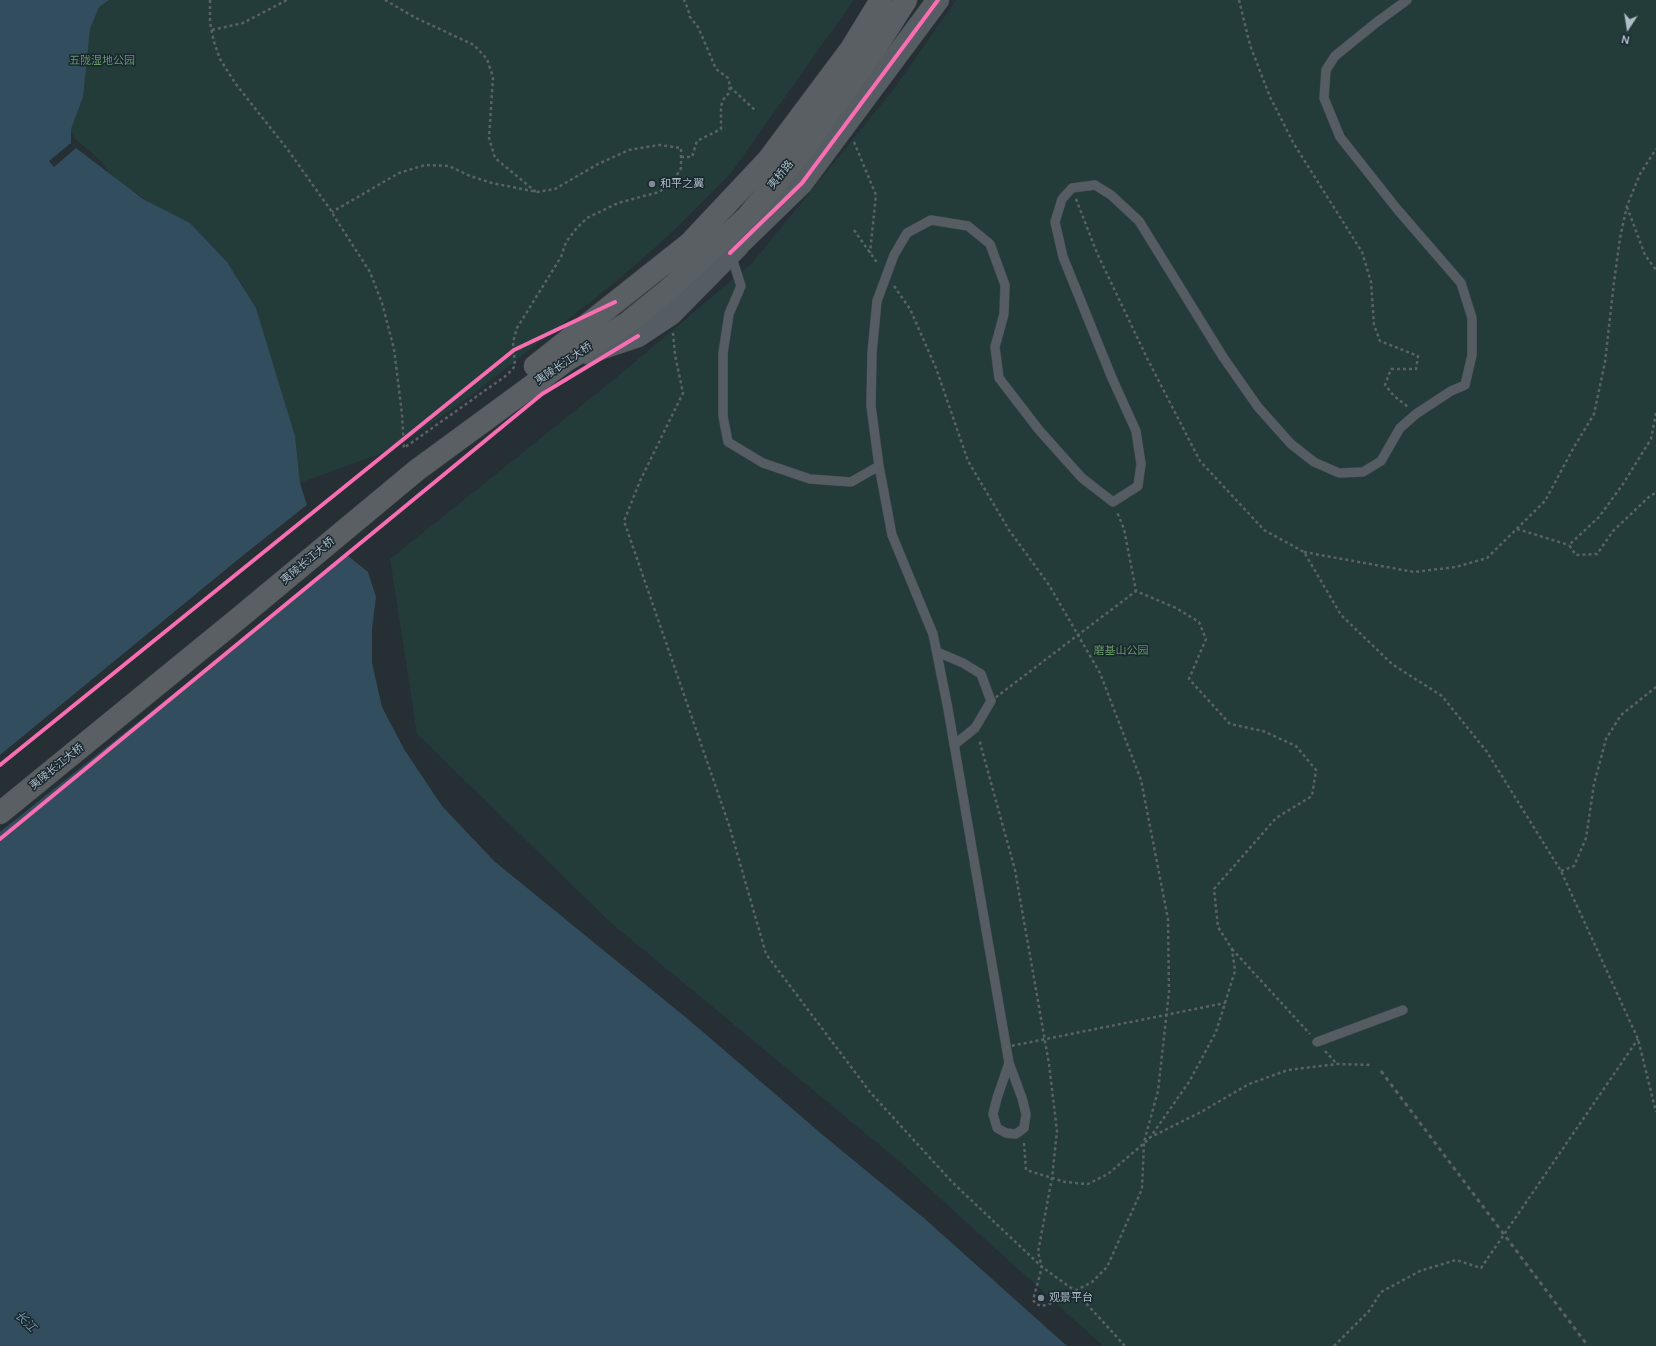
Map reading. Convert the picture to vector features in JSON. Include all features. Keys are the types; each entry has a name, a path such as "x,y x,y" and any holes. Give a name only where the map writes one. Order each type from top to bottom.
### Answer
{"highway":[{"name":"夷桥路","path":"615,302 690,243 768,160 851,49 881,0"},
{"name":"夷桥路","path":"626,324 668,290 747,217 804,148 876,47 906,0"},
{"name":"夷陵长江大桥","path":"0,797 257,587 615,302"},
{"name":"夷陵长江大桥","path":"0,813 239,618 417,470 567,360 626,324"}],"street":[{"path":"567,360 638,336 671,314 802,183 938,0"}],"lane":[{"path":"1009,1063 993,1114 997,1128 1006,1133 1016,1134 1024,1128 1026,1114 1022,1098 1009,1063 937,652 933,634 892,535 879,466 871,406 872,353 877,301 886,276 894,255 907,233 931,220 968,226 990,244 1005,285 1004,314 995,347 999,378 1039,430 1082,478 1113,502 1138,486 1141,464 1136,431 1112,378 1064,257 1055,222 1062,199 1072,188 1095,185 1111,195 1139,221 1223,357 1258,407 1292,444 1314,462 1338,473 1363,472 1381,461 1400,428 1416,414 1451,391 1465,385 1472,355 1472,318 1461,283 1397,209 1340,137 1324,98 1326,70 1336,56 1377,22 1407,0"},
{"path":"734,250 741,286 729,314 723,353 723,416 728,442 762,463 810,479 851,482 879,466"},
{"path":"937,652 963,663 981,674 991,701 975,728 954,745"},
{"path":"1317,1042 1403,1010"}],"path":[{"path":"210,0 212,30 220,59 235,83 288,150 332,212 370,272 382,303 391,337 402,414 404,448 507,375 515,366 512,352 517,328 561,257 566,242 587,218 618,203 659,192 673,182 681,168 681,148 659,145 629,150 598,164 555,189 537,192 492,183 449,166 425,165 400,173 332,212"},
{"path":"212,30 243,23 286,0"},
{"path":"385,0 416,18 474,45 487,59 493,77 489,138 496,158 537,192"},
{"path":"681,157 692,157 697,141 721,129 723,100 728,93 730,86 728,78 716,69 698,27 690,18 688,8 684,0"},
{"path":"1239,0 1250,45 1270,97 1294,144 1362,252 1371,282 1374,325 1380,341 1418,356 1416,369 1391,369 1385,385 1394,396 1416,414"},
{"path":"730,86 756,111"},
{"path":"846,123 876,195 870,253"},
{"path":"1072,188 1097,253 1147,358 1200,461 1264,530 1304,552 1414,572 1456,567 1487,558 1545,501 1574,447 1594,414 1605,362 1619,245 1627,206 1640,174 1656,149"},
{"path":"1627,206 1645,255 1656,270"},
{"path":"854,230 910,309 936,368 968,461 1009,530 1049,585 1100,673 1141,780 1168,918 1169,992 1158,1091 1144,1142 1142,1189 1107,1267 1092,1282 1074,1290 1052,1303 1042,1306 1036,1304 1033,1300 1042,1266 1038,1252 1052,1178 1057,1131 1049,1064 1015,870 975,728"},
{"path":"671,314 675,355 683,393 640,481 624,521 729,825 766,954 870,1092 952,1182 1042,1266 1074,1290 1125,1346"},
{"path":"512,352 521,347"},
{"path":"1569,544 1599,517 1623,484 1651,439 1656,413"},
{"path":"395,447 408,437"},
{"path":"1517,529 1569,544 1576,555 1597,554 1613,531 1656,493"},
{"path":"1113,502 1124,529 1136,591"},
{"path":"1304,552 1341,615 1392,664 1442,696 1487,752 1561,871 1638,1039 1656,1112"},
{"path":"991,701 1136,591"},
{"path":"1136,591 1176,608 1200,622 1206,639 1190,679 1230,724 1263,731 1296,746 1316,770 1312,796 1276,818 1214,889 1218,927 1232,949 1337,1064"},
{"path":"1561,871 1574,866 1586,838 1594,784 1606,739 1621,715 1656,686"},
{"path":"1149,1139 1189,1082 1216,1032 1235,971 1232,949"},
{"path":"1006,1047 1225,1003"},
{"path":"1334,1346 1369,1311 1381,1292 1420,1271 1456,1260 1480,1268 1638,1039"},
{"path":"1024,1128 1026,1170 1065,1182 1088,1184 1108,1174 1144,1142 1201,1112 1249,1084 1288,1070 1337,1064 1372,1065"}],"green space":[{"name":"五陇湿地公园","path":"0,0 854,0 731,173 668,236 617,281 472,395 396,448 300,483 295,436 256,308 227,262 190,223 158,208 121,183 109,173 101,161 75,139 0,7"},
{"name":"磨基山公园","path":"956,0 1656,0 1656,1346 1103,1346 900,1162 611,923 417,734 390,559 618,376 752,263 893,90"}],"water":[{"name":"长江","path":"0,0 109,0 99,7 90,29 83,97 71,129 71,143 143,199 190,223 227,262 256,308 295,436 300,483 311,518 342,551 368,572 376,597 372,629 372,663 382,707 404,749 442,806 494,861 689,1020 824,1136 925,1219 1067,1346 0,1346"}],"pier":[{"path":"71,143 76,148 54,167 49,161"},
{"path":"308,504 312,517 349,554 0,832 0,755 241,557"}],"railway":[{"path":"1381,1071 1588,1346"}],"cycle path":[{"path":"730,253 802,183 938,0"},
{"path":"0,765 514,350 615,302"},
{"path":"0,839 542,394 638,336"}],"place":[{"name":"和平之翼","path":"652,184"},
{"name":"观景平台","path":"1041,1298"}]}
